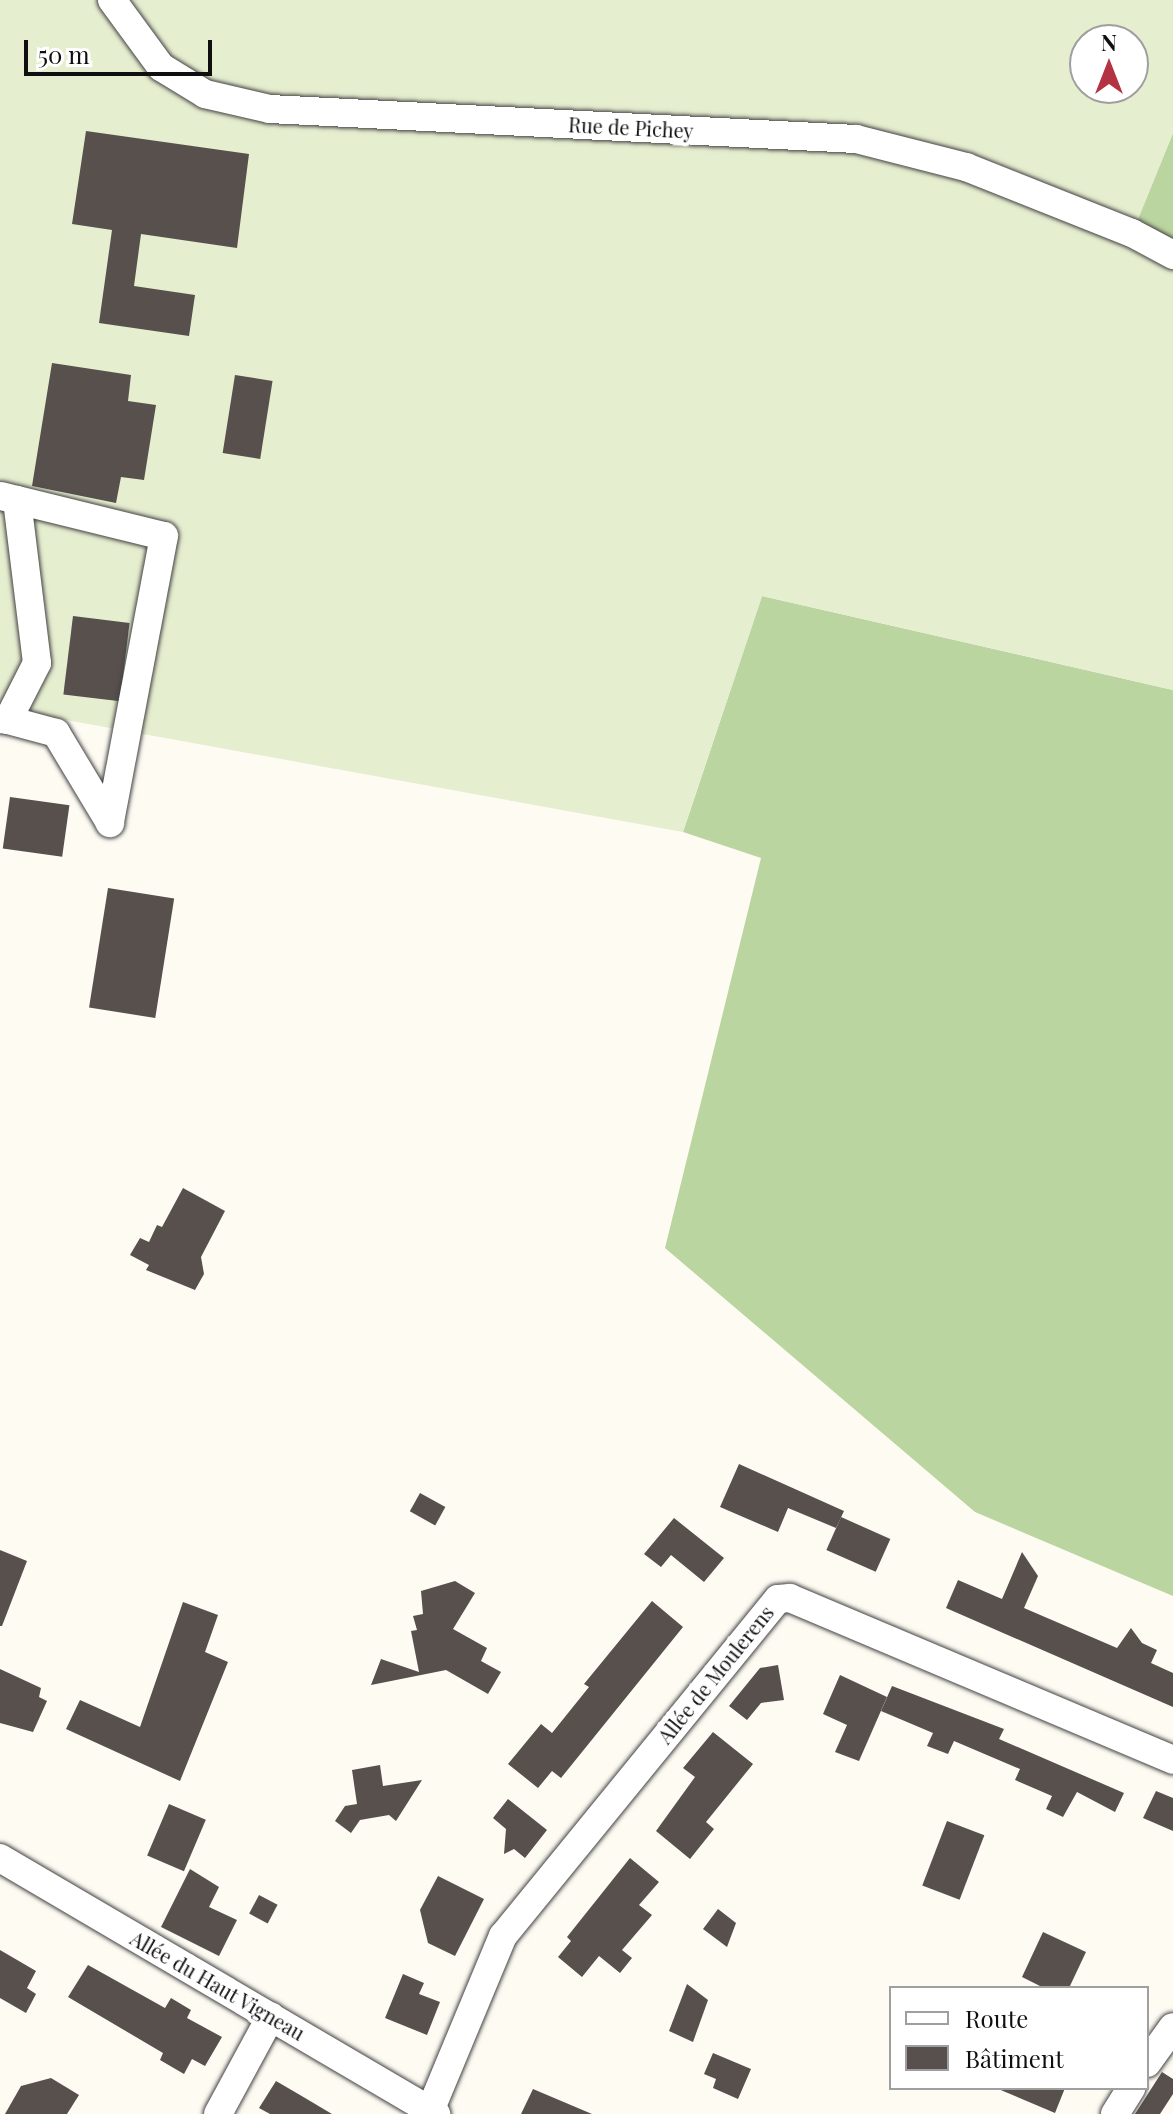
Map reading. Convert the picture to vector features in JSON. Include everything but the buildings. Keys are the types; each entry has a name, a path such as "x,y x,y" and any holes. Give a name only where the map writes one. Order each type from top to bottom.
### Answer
{"street":[{"name":"Rue de Pichey","path":"112,0 161,67 205,94 270,109 856,139 966,167 1069,205 1173,255"},
{"path":"8,498 164,536 110,823 56,733 4,719 37,663 8,498"},
{"name":"Allée de Moulerens","path":"433,2112 503,1936 778,1599 790,1598 1173,1760"},
{"name":"Allée du Haut Vigneau","path":"0,1858 433,2112"},
{"path":"218,2114 271,2016"},
{"path":"1115,2114 1130,2090"}],"green space":[{"path":"0,0 1173,0 1173,133 1133,232 1173,254 1173,690 762,596 683,832 0,708"},
{"path":"1173,133 1173,255 1132,233"},
{"path":"762,596 1173,690 1173,1596 975,1512 665,1248 761,858 683,832"}]}
